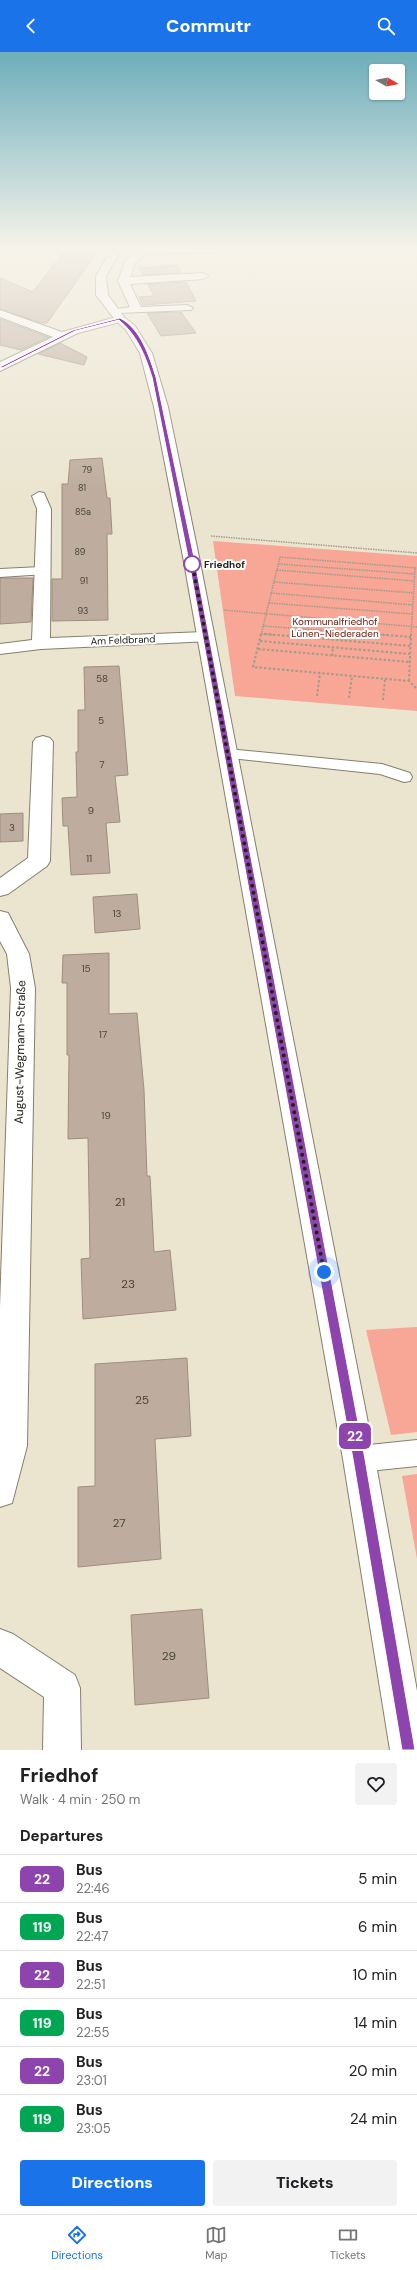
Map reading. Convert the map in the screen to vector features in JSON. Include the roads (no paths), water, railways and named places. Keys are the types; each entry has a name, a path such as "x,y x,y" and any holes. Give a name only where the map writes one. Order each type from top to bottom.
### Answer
{"street":[{"path":"41,328 62,336"},
{"path":"0,367 62,336 82,328"},
{"path":"131,328 146,353 154,377 186,534 359,1459 409,1750"},
{"path":"39,496 44,509 41,571 41,644"},
{"name":"Am Feldbrand","path":"0,649 41,644 205,637"},
{"path":"0,889 39,861 43,742"},
{"name":"August-Wegmann-Straße","path":"0,919 18,954 23,988 8,1190 6,1384 11,1446 0,1491"},
{"path":"0,1647 62,1688 62,1750"}],"lane":[{"path":"0,573 41,571"},
{"path":"227,754 382,769 404,777"},
{"path":"359,1459 417,1453"}],"place":[{"name":"Friedhof","path":"192,564"}],"park label":[{"name":"Kommunalfriedhof Lünen-Niederaden","path":"335,626"}]}
